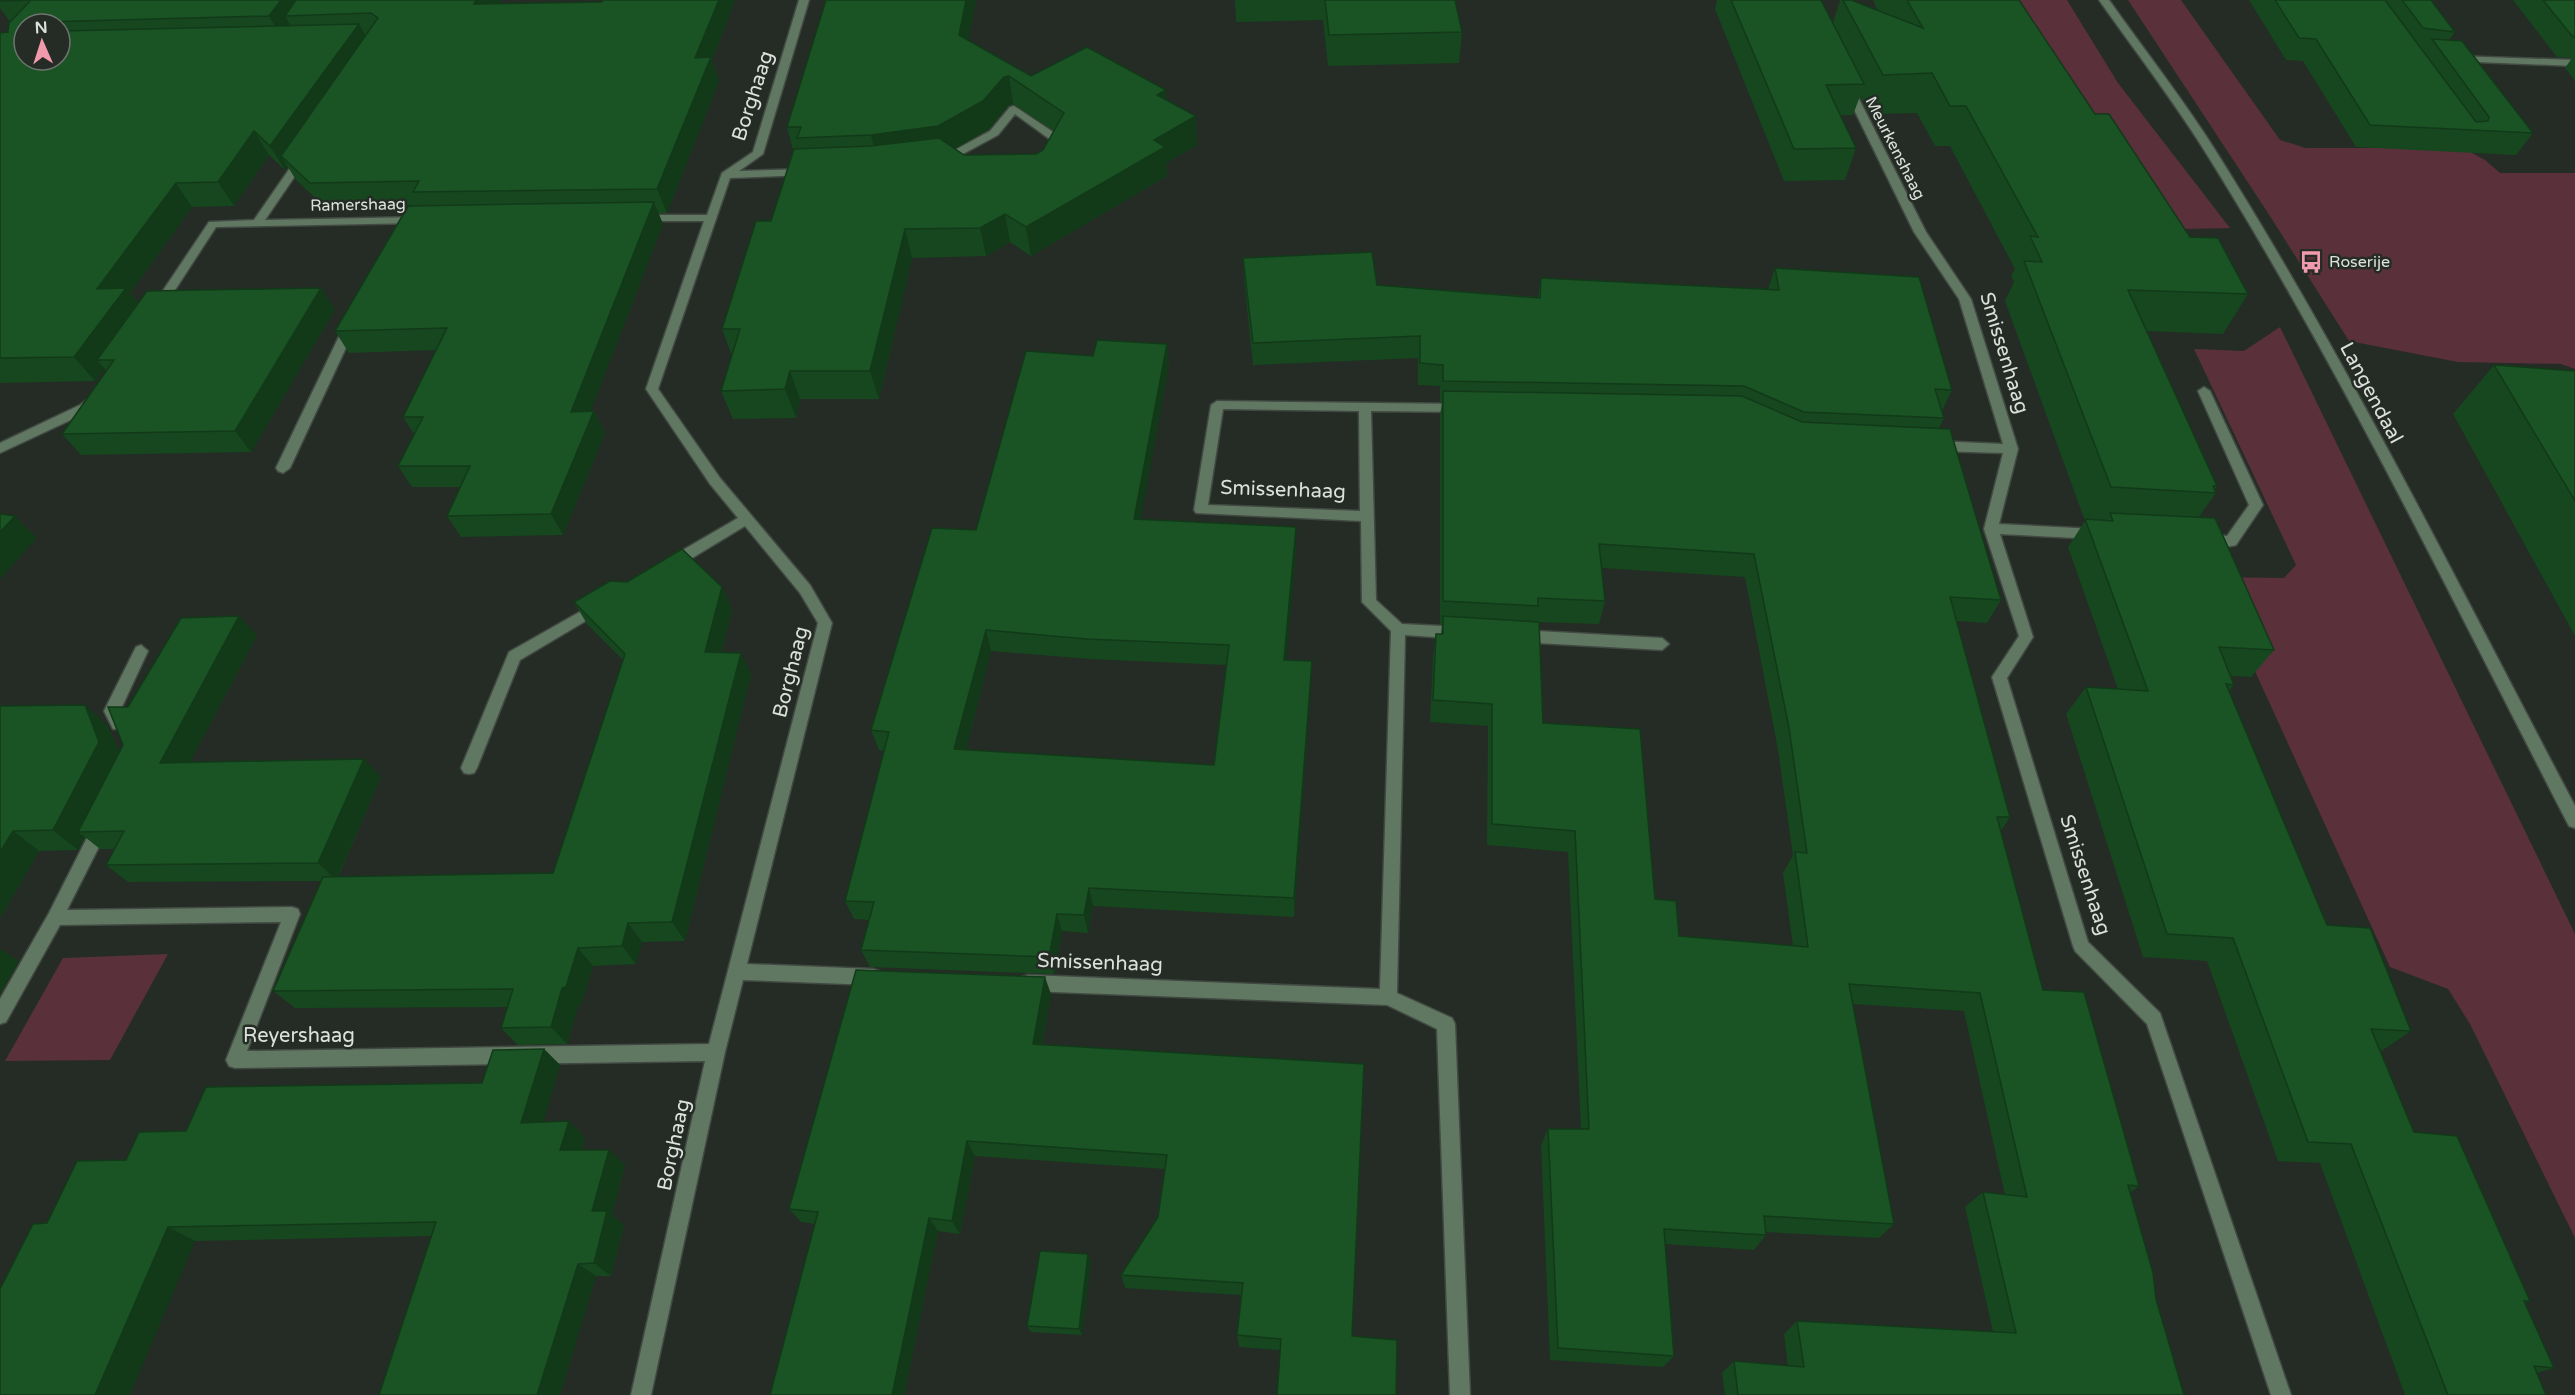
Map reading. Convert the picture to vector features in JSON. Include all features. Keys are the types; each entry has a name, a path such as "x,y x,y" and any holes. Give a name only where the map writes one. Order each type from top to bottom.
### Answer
{"street":[{"name":"Borghaag","path":"641,1395 716,1052 825,623 805,589 716,481 652,389 726,175 758,154 804,0"},
{"name":"Langendaal","path":"2104,0 2209,149 2263,237 2337,369 2575,821"},
{"path":"2442,59 2575,63"},
{"name":"Meurkenshaag","path":"1841,74 1920,232 1929,244"},
{"path":"947,162 994,133 1014,109 1061,142 1051,159"},
{"name":"Ramershaag","path":"257,223 309,148"},
{"path":"726,175 820,171"},
{"path":"629,219 712,218"},
{"name":"Ramershaag","path":"147,322 213,224 402,225 429,220"},
{"name":"Smissenhaag","path":"1929,244 1963,293 2011,449"},
{"path":"283,468 358,309"},
{"path":"0,448 85,408 99,389"},
{"path":"2195,539 2231,541 2256,505 2204,391"},
{"name":"Smissenhaag","path":"1366,516 1201,510 1216,405 1470,409"},
{"name":"Smissenhaag","path":"1365,407 1369,602 1398,629"},
{"path":"1919,445 2011,449 1991,529 2111,535"},
{"path":"656,573 747,519"},
{"name":"Smissenhaag","path":"1991,529 2026,637 2000,677 2081,946 2154,1019 2281,1395"},
{"path":"470,768 514,656 615,596"},
{"path":"1388,997 1398,629 1478,634"},
{"path":"1501,635 1662,644"},
{"path":"125,742 112,711 141,651"},
{"path":"0,1016 55,918 107,814"},
{"name":"Reyershaag","path":"55,918 291,914 235,1060 716,1052"},
{"path":"738,972 891,978"},
{"name":"Smissenhaag","path":"1010,982 1388,997 1446,1024 1460,1395"}],"shaded area":[{"path":"1994,0 2067,0 2118,83 2230,228 2141,230"},
{"path":"2128,0 2181,0 2280,140 2306,148 2463,148 2485,160 2500,173 2575,173 2575,369 2561,364 2458,362 2349,341"},
{"path":"2280,327 2575,934 2575,1238 2470,1024 2448,989 2390,967 2212,577 2284,578 2296,565 2194,349 2244,351"},
{"path":"168,954 110,1060 5,1061 63,958"}],"building":[{"path":"31,0 281,0 269,16 72,21 72,12 20,12"},
{"path":"296,0 476,0 474,4 602,2 603,0 719,0 695,58 711,57 657,189 413,192 419,181 310,183 281,156 378,18 371,13 285,16"},
{"path":"826,0 966,0 959,35 1031,76 1087,47 1166,90 1157,95 1196,116 1154,140 1165,147 1026,227 1005,214 980,228 905,229 870,371 790,371 785,389 721,391 740,329 722,329 756,221 771,221 794,149 871,146 939,138 964,155 1036,154 1043,150 1064,113 1009,76 1004,77 983,101 938,126 871,135 797,138 801,127 787,127"},
{"path":"1325,0 1455,0 1462,32 1329,35"},
{"path":"1731,0 1821,0 1864,84 1826,85 1856,148 1794,149"},
{"path":"1843,0 1851,0 1923,28 1907,0 2019,0 2095,114 2109,114 2190,237 2218,238 2248,294 2128,290 2217,486 2213,486 2216,493 2111,487 2024,261 2042,262 2030,236 2038,237 1966,106 1950,106 1932,73 1883,75"},
{"path":"2275,0 2385,0 2476,122 2488,121 2489,117 2432,39 2462,41 2533,133 2370,125 2316,39 2299,38"},
{"path":"2402,0 2431,0 2455,32 2423,28"},
{"path":"2543,0 2575,0 2575,37 2572,36"},
{"path":"12,20 12,72 72,72 72,31 359,24 270,146 254,131 218,182 176,183 97,289 126,288 74,357 0,358 0,33 8,32 9,23"},
{"path":"654,202 571,412 594,411 551,514 447,516 470,466 398,466 423,417 403,417 447,328 335,331 408,206"},
{"path":"1372,252 1377,285 1540,298 1541,278 1779,290 1775,268 1919,277 1952,390 1935,389 1944,418 1804,412 1744,386 1443,381 1443,365 1420,363 1420,336 1253,343 1243,258"},
{"path":"321,288 235,431 62,434 114,360 97,360 147,291"},
{"path":"1097,340 1167,344 1134,519 1296,527 1284,660 1312,661 1294,898 1089,888 1084,915 1057,914 1049,957 861,950 874,902 845,901 889,732 871,730 932,528 976,530 1026,351 1093,356","holes":["986,630 1087,639 1229,645 1214,765 954,749"]},
{"path":"2494,365 2575,371 2575,501"},
{"path":"1443,391 1742,396 1802,422 1950,429 2001,600 1950,597 2010,817 1997,817 2043,990 2084,992 2139,1186 2128,1185 2153,1273 2156,1299 2184,1395 1738,1395 1734,1361 1804,1367 1797,1321 2016,1333 1983,1192 2027,1197 1980,993 1849,984 1894,1224 1764,1216 1766,1235 1664,1229 1674,1356 1558,1348 1548,1129 1589,1129 1575,831 1492,824 1492,704 1433,700 1436,634 1443,634 1443,616 1539,622 1543,723 1640,729 1655,899 1676,901 1679,936 1808,947 1795,852 1807,853 1789,728 1754,554 1599,544 1605,601 1538,598 1538,606 1443,601"},
{"path":"2110,513 2215,518 2274,650 2219,647 2234,685 2226,684 2327,925 2370,928 2411,1031 2371,1029 2414,1132 2457,1136 2530,1301 2524,1301 2554,1368 2534,1366 2546,1395 2448,1395 2351,1144 2308,1142 2233,938 2167,934 2086,687 2148,691 2085,519 2113,521"},
{"path":"0,514 15,516 0,532"},
{"path":"682,549 722,587 705,652 741,653 672,922 628,923 622,946 578,948 566,987 562,988 551,1027 501,1028 513,989 273,991 323,877 553,873 625,654 574,602 610,581 627,582"},
{"path":"239,616 160,763 364,759 318,863 106,865 124,831 78,832 123,745 108,707 128,707 181,618"},
{"path":"85,705 99,742 53,830 13,831 0,852 0,706"},
{"path":"856,970 1045,977 1033,1044 1364,1064 1352,1336 1397,1340 1396,1395 1277,1395 1281,1339 1237,1335 1243,1283 1121,1275 1158,1217 1167,1155 967,1141 952,1221 929,1218 892,1395 770,1395 818,1212 789,1209"},
{"path":"544,1049 521,1123 569,1121 560,1150 609,1150 592,1211 607,1211 594,1263 578,1264 537,1395 379,1395 436,1222 168,1227 95,1395 0,1395 0,1289 33,1224 47,1223 77,1161 126,1160 139,1132 186,1131 206,1087 482,1083 493,1050"},
{"path":"1040,1251 1088,1254 1079,1329 1027,1326"}],"place":[{"name":"Roserije","path":"2311,262"}]}
